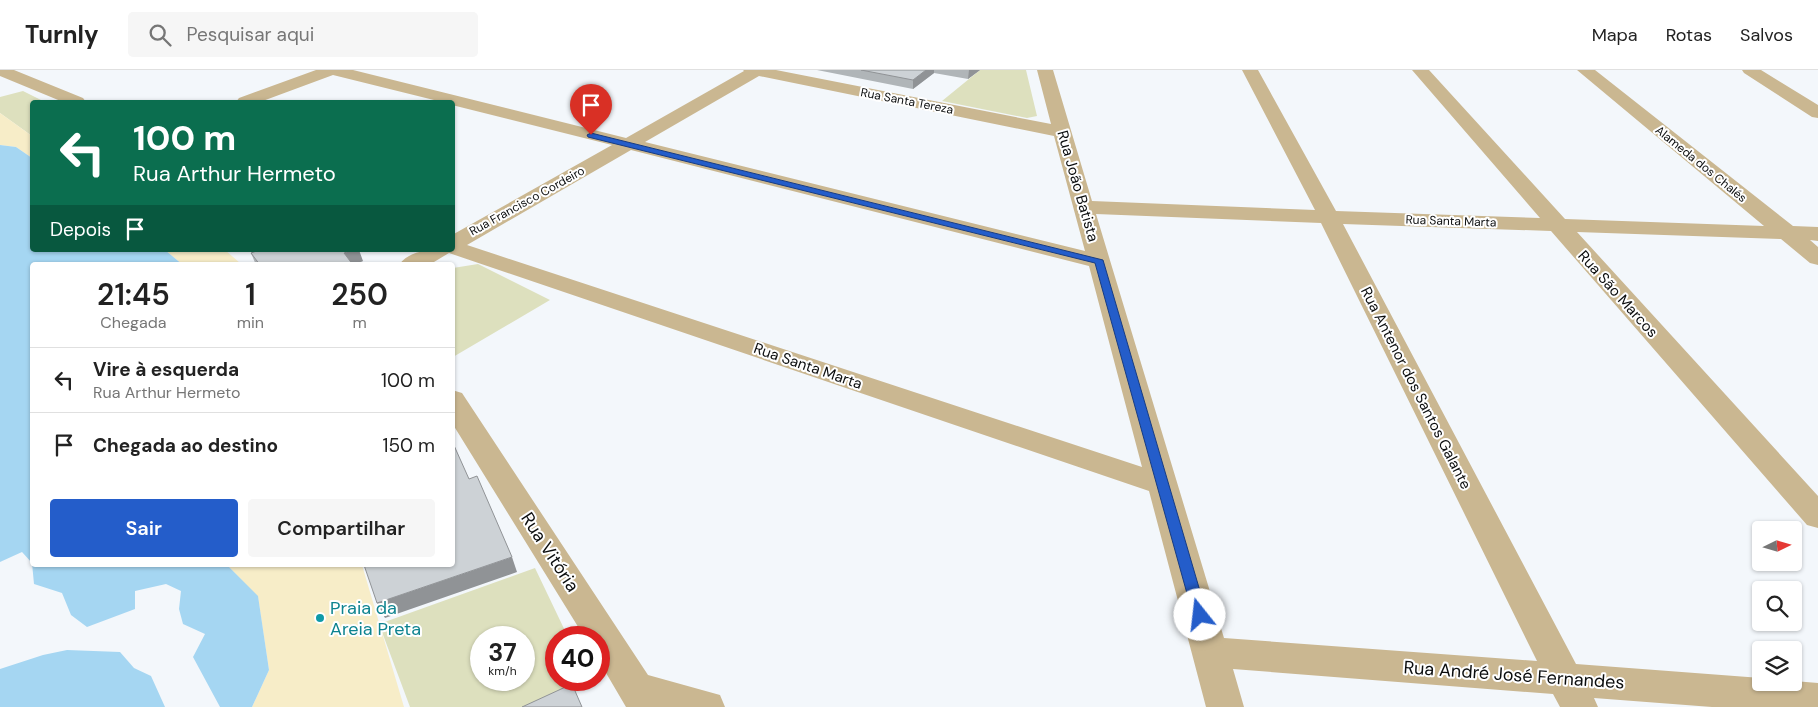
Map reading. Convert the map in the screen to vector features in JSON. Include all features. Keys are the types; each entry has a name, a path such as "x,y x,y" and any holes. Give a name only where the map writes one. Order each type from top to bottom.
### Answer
{"street":[{"path":"0,70 71,100"},
{"path":"250,100 332,70 452,100"},
{"name":"Rua Francisco Cordeiro","path":"455,243 755,70"},
{"name":"Rua Santa Tereza","path":"755,70 1063,132"},
{"name":"Rua João Batista","path":"1045,70 1225,707"},
{"name":"Rua Antenor dos Santos Galante","path":"1250,70 1328,217 1571,693"},
{"name":"Rua São Marcos","path":"1420,70 1556,225 1818,517"},
{"name":"Alameda dos Chalés","path":"1585,70 1818,258"},
{"path":"1750,70 1818,113"},
{"path":"455,101 1100,262"},
{"name":"Rua Santa Marta","path":"1084,207 1818,234"},
{"name":"Rua Santa Marta","path":"455,246 1163,485"},
{"path":"415,262 436,252"},
{"name":"Rua Vitória","path":"455,403 641,698"},
{"name":"Rua André José Fernandes","path":"1211,652 1571,693 1818,699"},
{"path":"641,698 706,707"}],"green space":[{"path":"980,70 1026,70 1037,116 1027,118 942,101"},
{"path":"23,91 41,100 30,100 30,135 0,113 0,97"},
{"path":"478,264 550,300 455,356 455,268"},
{"path":"535,568 563,626 545,626 545,691 577,691 542,707 410,707 379,624"}],"sand":[{"path":"0,113 30,135 30,157 16,147 0,145"},
{"path":"167,252 227,252 239,262 179,262"},
{"name":"Praia da Areia Preta","path":"229,567 363,567 404,707 252,707 269,670 258,597"}],"water":[{"path":"0,145 16,147 30,157 30,252 167,252 179,262 30,262 30,561 22,552 0,562"},
{"path":"32,567 229,567 258,596 269,670 252,707 220,707 193,657 205,634 183,624 179,609 181,591 166,584 135,591 135,609 87,627 71,615 62,593 34,584"},
{"path":"67,650 120,652 134,668 151,676 165,707 0,707 0,669 43,655"}],"building":[{"path":"861,70 926,70 913,80"},
{"path":"347,252 344,253 351,262 258,262 251,253"},
{"path":"455,448 469,479 477,476 512,557 377,603 365,567 455,567"},
{"path":"557,691 575,691 582,707 522,707"}],"place":[{"name":"Praia da Areia Preta","path":"320,618"}],"route":[{"path":"591,135 1100,262 1200,615"}]}
